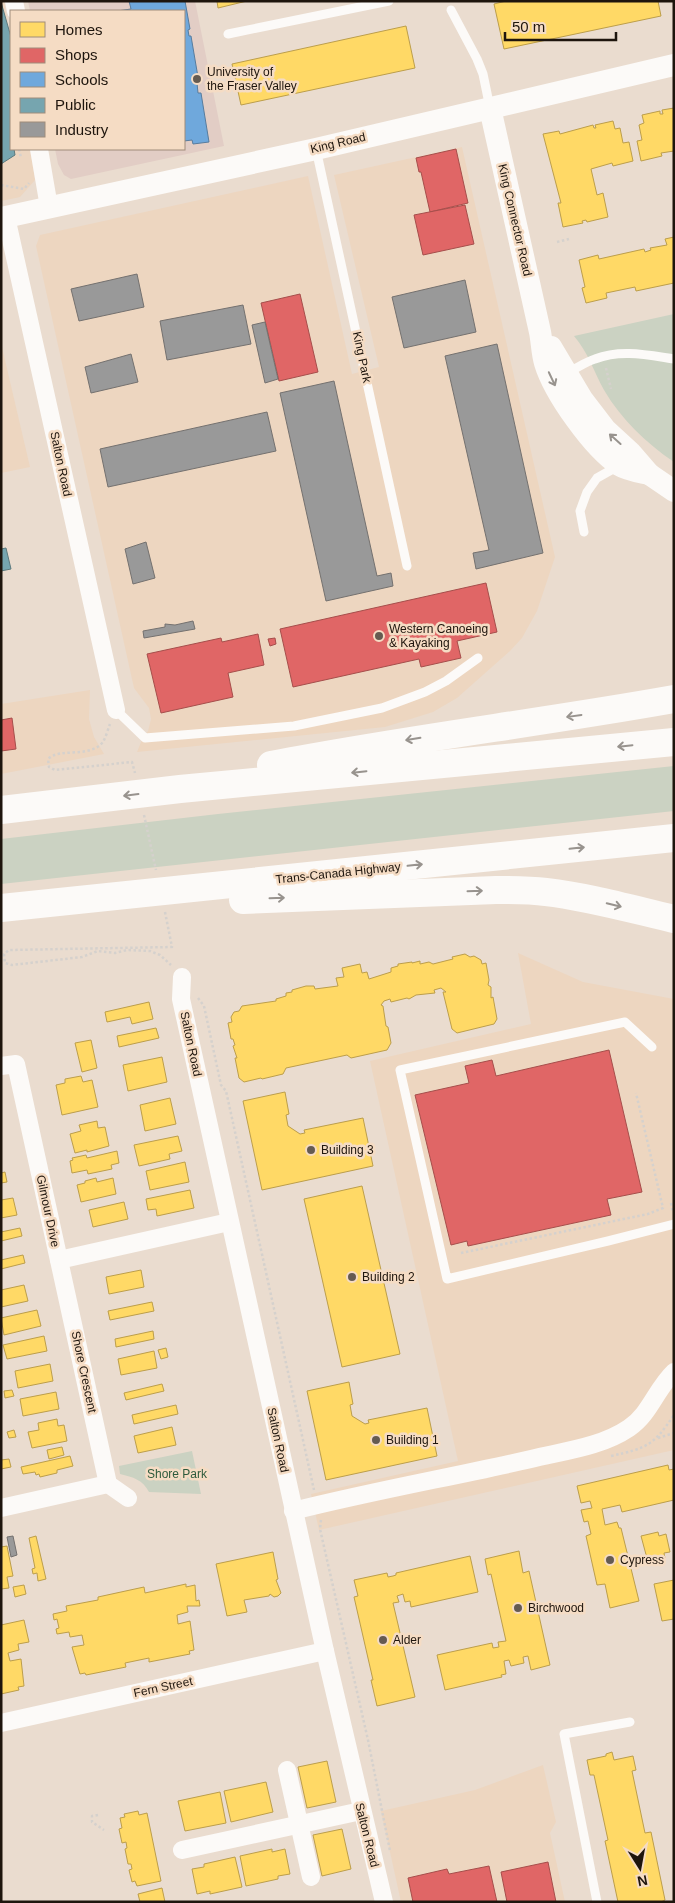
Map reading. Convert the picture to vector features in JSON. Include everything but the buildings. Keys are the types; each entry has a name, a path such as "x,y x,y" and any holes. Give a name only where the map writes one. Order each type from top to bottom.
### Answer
{"highway":[{"path":"604,712 647,695 674,689"},
{"path":"180,790 217,776 347,750 674,700"},
{"path":"1,810 180,790 674,742"},
{"name":"Trans-Canada Highway","path":"1,908 674,838"},
{"path":"1,908 496,890 566,895 674,919"}],"street":[{"name":"King Road","path":"4,218 674,65"},
{"name":"King Connector Road","path":"490,108 545,362 553,382 571,412 593,441 620,465 648,474 674,491"},
{"path":"39,150 49,207"},
{"name":"Salton Road","path":"4,218 116,710"},
{"name":"King Connector Road","path":"540,332 557,355 582,400 605,429 630,452 648,474"},
{"name":"Salton Road","path":"182,977 181,999 229,1222 324,1651 384,1902"},
{"name":"Gilmour Drive","path":"1,1066 16,1064 59,1260 229,1222"},
{"name":"Shore Crescent","path":"59,1260 108,1484"},
{"path":"294,1511 593,1444 617,1435 640,1419 674,1372"},
{"path":"1,1508 108,1484 128,1498"},
{"name":"Fern Street","path":"1,1723 324,1651"},
{"path":"287,1770 312,1877"},
{"path":"182,1850 361,1811"}],"lane":[{"path":"228,34 389,1"},
{"path":"451,10 483,74 490,108"},
{"name":"King Park","path":"316,148 407,566"},
{"path":"566,374 593,359 621,353 637,353 674,359"},
{"path":"584,532 580,511 586,492 597,478 620,465"},
{"path":"116,710 145,738 294,726 382,708 425,692 446,681 478,658"},
{"path":"652,1047 625,1022 400,1070 446,1279 674,1224"},
{"path":"596,1902 564,1734 630,1722"}],"path":[{"path":"20,150 21,158"},
{"path":"1,185 24,189 32,178"},
{"path":"558,242 569,239"},
{"path":"606,368 611,389"},
{"path":"104,741 88,751 54,755 48,759 49,767 56,770 132,762 136,782"},
{"path":"143,811 158,879"},
{"path":"160,955 142,950 127,950 114,953 98,951 82,957 12,965 5,962 4,959 4,954 10,950 172,947 164,908"},
{"path":"196,995 204,1006 221,1085 226,1091 318,1505 321,1521 320,1529 368,1740 391,1854"},
{"path":"461,1253 648,1214 662,1208 636,1093"},
{"path":"671,1203 674,1216"},
{"path":"657,1438 674,1434"},
{"path":"98,1815 92,1816 92,1822 104,1830"}],"shaded area":[{"path":"1,1 4,1 10,35 10,150 30,150 35,180 20,197 1,201"},
{"name":"University of the Fraser Valley","path":"28,1 195,1 224,146 71,179 64,175 58,164 55,150 185,150 185,10 30,10"},
{"path":"462,147 555,557 537,611 522,638 510,651 457,698 433,712 385,727 137,752 148,731 151,719 149,708 134,688 36,246 40,235 308,176 352,374 379,367 334,175"},
{"path":"1,343 30,467 1,473"},
{"path":"90,690 89,719 94,737 104,754 1,774 1,704"},
{"path":"518,953 583,982 674,999 674,1450 319,1530 311,1494 458,1461 370,1061 531,1024"},
{"path":"543,1765 556,1822 550,1833 565,1902 401,1902 381,1811 475,1790"}],"green space":[{"path":"674,314 674,462 644,439 618,411 604,390 587,355 574,336"},
{"path":"674,766 674,811 1,884 1,839"},
{"name":"Shore Park","path":"192,1451 201,1494 149,1492 137,1480 120,1474 119,1466"}],"place":[{"name":"University of the Fraser Valley","path":"197,79"},
{"name":"Western Canoeing & Kayaking","path":"379,636"},
{"name":"Building 3","path":"311,1150"},
{"name":"Building 2","path":"352,1277"},
{"name":"Building 1","path":"376,1440"},
{"name":"Cypress","path":"610,1560"},
{"name":"Birchwood","path":"518,1608"},
{"name":"Alder","path":"383,1640"}]}
